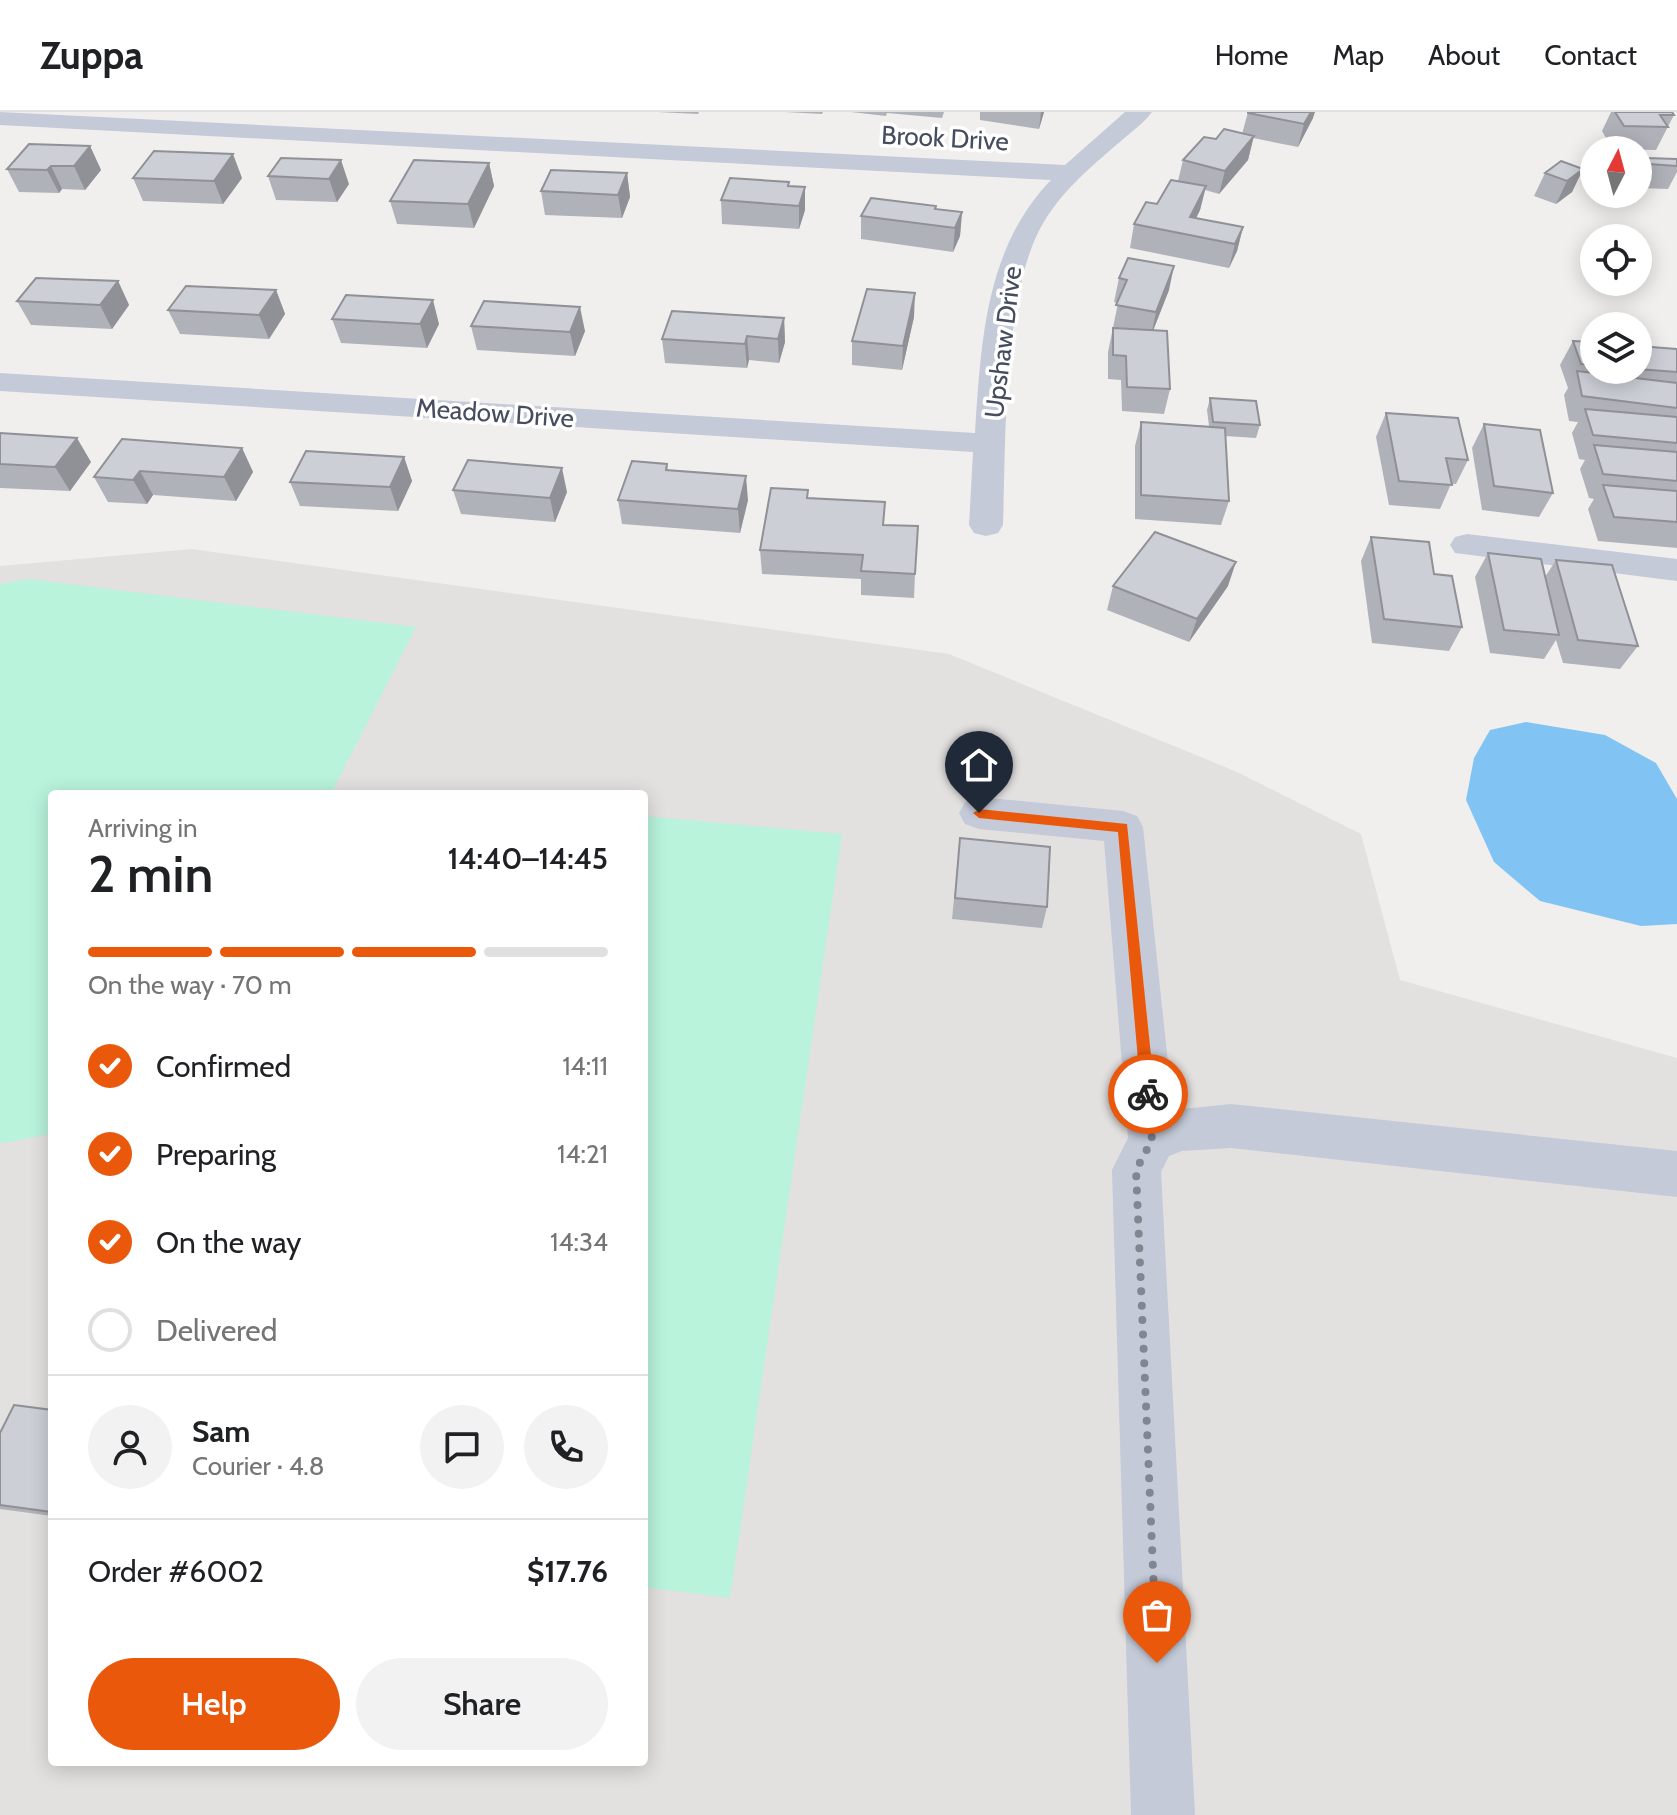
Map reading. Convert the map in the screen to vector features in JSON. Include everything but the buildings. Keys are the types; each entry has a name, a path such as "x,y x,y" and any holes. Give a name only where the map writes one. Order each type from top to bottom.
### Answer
{"street":[{"name":"Upshaw Drive","path":"986,525 1003,316 1013,256 1031,220 1072,173 1140,112"},
{"name":"Brook Drive","path":"0,118 1072,173"},
{"name":"Meadow Drive","path":"0,382 991,444"},
{"path":"1467,545 1677,570"},
{"path":"979,813 1123,827 1152,1140 1136,1170 1163,1815"},
{"path":"1152,1140 1182,1129 1231,1126 1677,1174"}],"shaded area":[{"path":"192,549 949,654 1235,771 1361,834 1400,980 1677,1058 1677,1815 0,1815 0,566"}],"green space":[{"path":"28,579 416,627 333,790 48,790 48,1135 3,1143 0,1142 0,584"},
{"path":"648,816 842,834 730,1598 648,1588"}],"water":[{"path":"1526,722 1605,735 1656,763 1677,799 1677,924 1641,926 1540,901 1494,862 1466,800 1474,758 1490,730"}],"way so far":[{"path":"1148,1094 1152,1140 1136,1170 1157,1663"}],"route":[{"path":"979,813 1123,827 1148,1094"}]}
